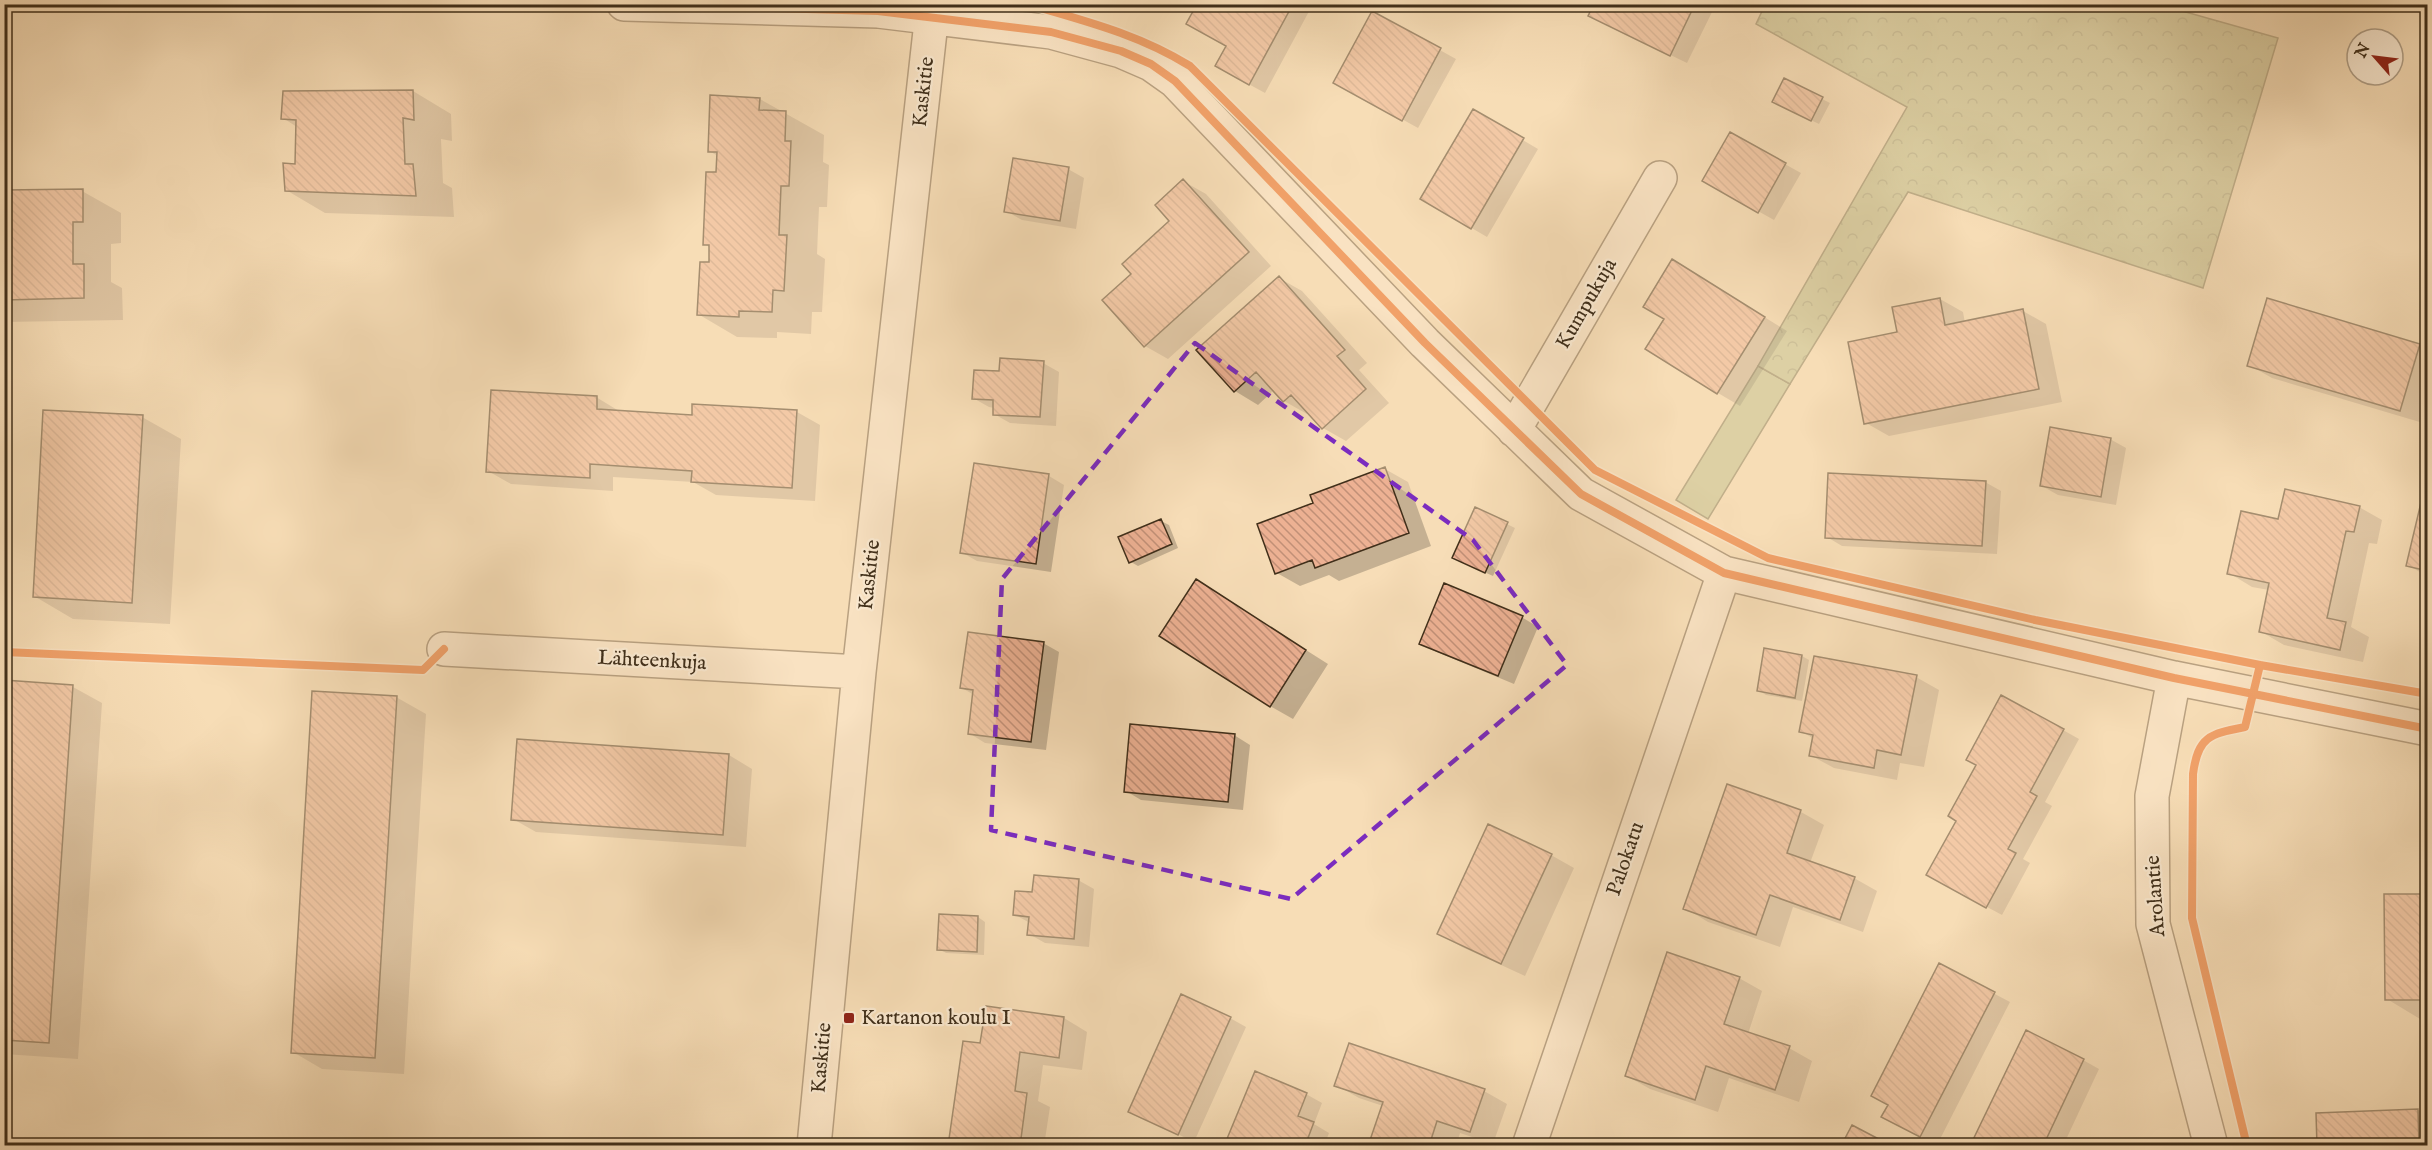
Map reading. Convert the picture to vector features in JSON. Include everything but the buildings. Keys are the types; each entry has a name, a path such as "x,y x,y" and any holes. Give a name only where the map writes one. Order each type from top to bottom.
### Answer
{"street":[{"path":"624,4 878,11 933,10 1051,32 1121,51 1151,64 1174,81 1425,343 1581,494 1724,573 2174,678 2427,729"},
{"name":"Kaskitie","path":"814,1146 859,672 933,10"},
{"name":"Kumpukuja","path":"1514,430 1660,178"},
{"name":"Palokatu","path":"1529,1146 1724,573"},
{"name":"Lähteenkuja","path":"444,650 859,672"},
{"name":"Arolantie","path":"2174,678 2152,796 2153,924 2211,1146"}],"highlighted area":[{"path":"1195,343 1473,540 1567,665 1291,899 991,830 1002,579"}],"green space":[{"path":"1765,5 2161,5 2278,38 2203,288 1908,192 1790,384 1758,366 1907,107 1756,24"},
{"path":"1758,366 1790,384 1708,519 1676,500"}],"cycle path":[{"path":"624,4 878,11 1051,32 1121,51 1151,64 1175,81 1425,343 1581,494 1724,573 2174,678 2428,729"},
{"path":"1027,4 1131,37 1190,66 1595,470 1768,558 2035,620 2260,665 2428,694"},
{"path":"4,652 423,670 444,649"},
{"path":"2247,1146 2192,918 2193,774 2195,761 2202,744 2214,735 2245,727 2260,665"}],"place":[{"name":"Kartanon koulu I","path":"849,1018"}]}
